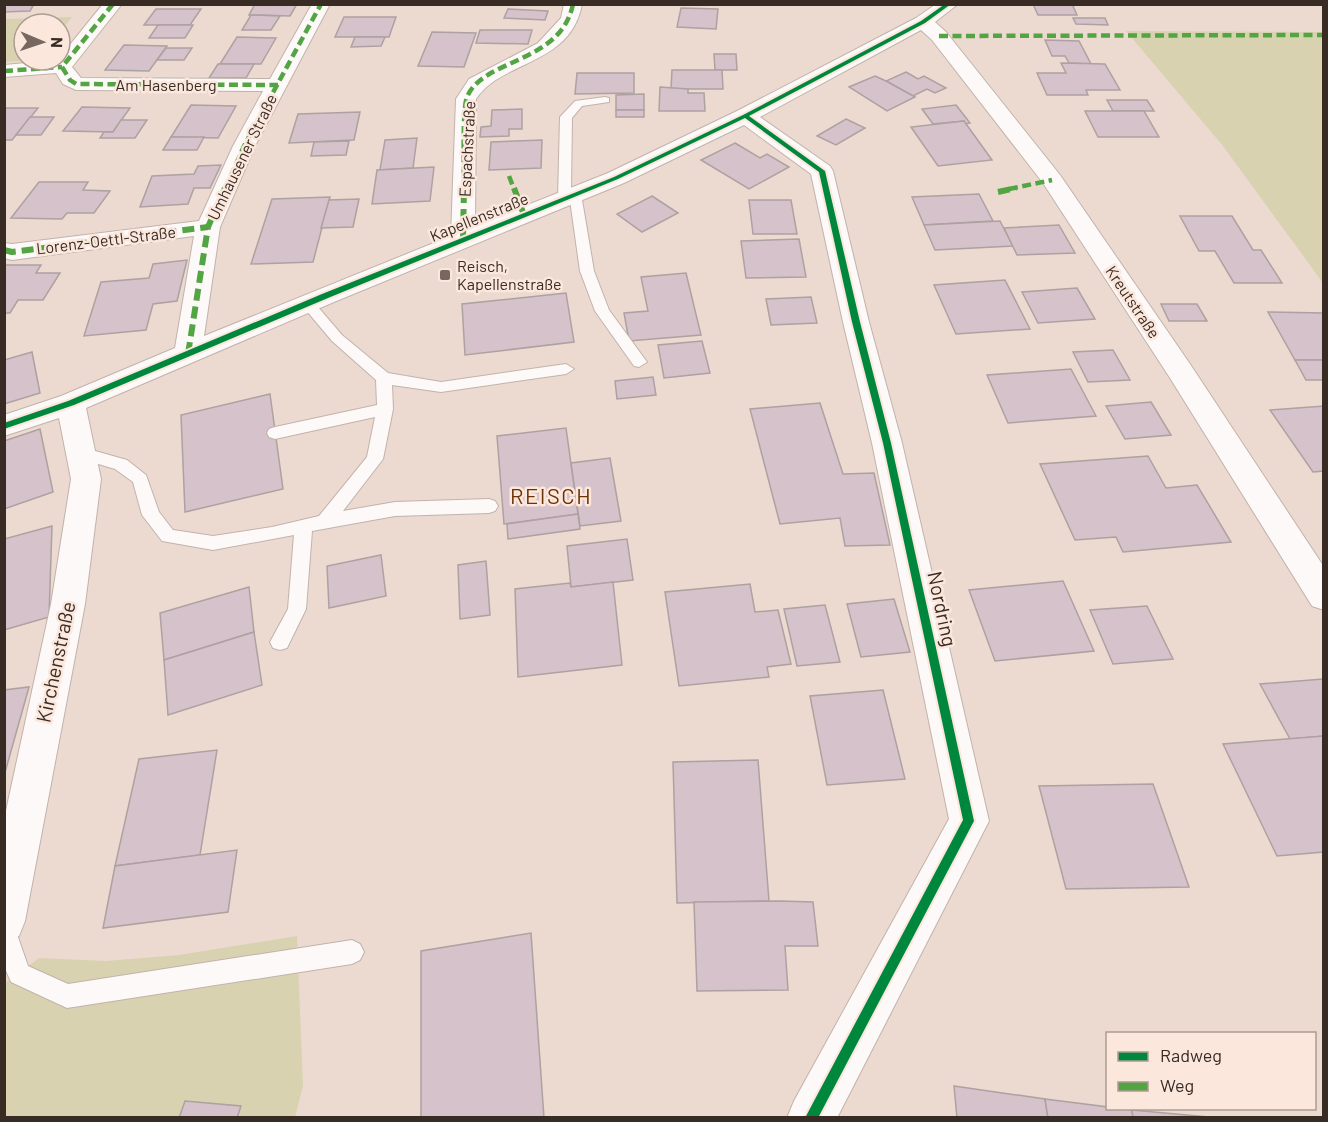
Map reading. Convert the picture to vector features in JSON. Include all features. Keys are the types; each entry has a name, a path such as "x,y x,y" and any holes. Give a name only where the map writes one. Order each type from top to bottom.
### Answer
{"street":[{"path":"72,55 113,4"},
{"name":"Umhausener Straße","path":"188,354 208,227 244,146 321,4"},
{"name":"Espachstraße","path":"463,239 466,99 476,83 545,47 570,19 573,4"},
{"name":"Kapellenstraße","path":"4,426 71,403 307,303 616,178 745,116 923,22 949,4"},
{"name":"Kreutstraße","path":"923,22 939,36 1040,163 1180,371 1323,596"},
{"name":"Am Hasenberg","path":"65,72 76,84 278,85"},
{"name":"Nordring","path":"745,116 822,171 889,454 969,821 811,1118"},
{"name":"Lorenz-Oettl-Straße","path":"4,250 12,252 208,227"},
{"name":"Kirchenstraße","path":"4,921 68,604 86,479 71,403"}],"lane":[{"path":"605,100 579,103 566,117 570,197 587,271 602,311 639,362"},
{"path":"307,303 337,338 384,378 441,387 566,369"},
{"path":"325,521 375,459 385,409 384,378"},
{"path":"275,433 385,409"},
{"path":"81,453 121,464 140,479 151,515 168,536 213,543 272,534 325,521 395,509 489,506"},
{"path":"280,642 297,609 304,526"},
{"path":"4,928 19,974 67,996 352,952"}],"shaded area":[{"path":"5,19 12,19 12,62 5,62"},
{"path":"1126,31 1323,32 1323,283 1223,146"},
{"path":"297,936 303,1086 295,1117 5,1118 5,983 39,958 106,961 179,955"}],"building":[{"path":"4,4 34,4 30,11 4,12"},
{"path":"255,4 297,4 290,16 249,15"},
{"path":"1033,4 1072,4 1077,15 1038,15"},
{"path":"681,8 718,9 716,29 677,27"},
{"path":"156,9 201,9 190,25 144,25"},
{"path":"508,9 548,11 545,20 504,18"},
{"path":"251,15 280,16 271,30 242,30"},
{"path":"344,17 396,17 389,37 335,37"},
{"path":"1073,18 1105,18 1108,25 1076,24"},
{"path":"158,25 193,25 185,38 149,38"},
{"path":"480,30 532,30 528,44 476,43"},
{"path":"432,32 476,33 464,67 418,66"},
{"path":"237,37 276,38 261,64 220,64"},
{"path":"355,37 385,37 381,46 351,47"},
{"path":"1045,40 1079,41 1091,64 1069,63 1065,56 1052,56"},
{"path":"124,45 167,46 149,71 105,70"},
{"path":"166,48 192,48 184,60 157,60"},
{"path":"714,54 736,54 737,70 715,70"},
{"path":"1061,63 1105,64 1120,90 1086,90 1088,95 1047,95 1037,73 1066,73"},
{"path":"218,64 254,64 246,78 209,78"},
{"path":"672,70 722,70 723,89 671,89"},
{"path":"906,72 918,79 924,76 946,88 935,93 927,89 913,96 886,81"},
{"path":"577,73 634,73 634,93 575,94"},
{"path":"875,76 915,97 887,111 849,87"},
{"path":"660,87 688,89 688,93 704,93 705,111 659,111"},
{"path":"644,94 644,110 616,110 616,95"},
{"path":"1107,100 1147,100 1154,111 1113,111"},
{"path":"191,105 236,106 218,138 171,137"},
{"path":"956,105 970,123 965,124 964,121 933,124 922,109"},
{"path":"82,107 130,108 113,132 63,131"},
{"path":"4,108 38,108 12,140 4,140"},
{"path":"522,109 522,129 509,129 509,136 480,137 481,127 491,126 492,110"},
{"path":"616,110 644,110 644,117 616,117"},
{"path":"1085,111 1144,111 1159,137 1098,137"},
{"path":"360,112 354,140 289,143 298,114"},
{"path":"30,117 54,117 41,135 16,135"},
{"path":"846,119 865,128 836,145 817,136"},
{"path":"121,120 147,120 135,138 100,138 104,132 113,132"},
{"path":"964,121 992,160 938,166 911,127"},
{"path":"171,137 204,137 197,150 163,150"},
{"path":"417,138 413,168 380,170 385,140"},
{"path":"542,140 541,168 489,170 491,142"},
{"path":"349,141 346,155 311,156 314,142"},
{"path":"735,143 760,158 767,154 789,167 749,189 701,160"},
{"path":"221,165 210,188 194,188 188,204 140,207 152,176 194,174 198,166"},
{"path":"434,167 430,201 372,204 377,170"},
{"path":"39,182 88,182 83,190 110,191 94,213 67,213 62,219 11,218"},
{"path":"979,194 993,221 924,225 912,197"},
{"path":"652,196 678,213 642,232 617,214"},
{"path":"330,197 313,262 251,264 272,199"},
{"path":"359,199 353,227 321,228 329,200"},
{"path":"749,200 791,200 797,234 753,234"},
{"path":"1180,216 1232,216 1253,250 1261,250 1282,283 1234,283 1215,251 1199,251"},
{"path":"1000,221 1013,246 935,250 924,225"},
{"path":"1059,225 1075,253 1017,255 1004,228"},
{"path":"799,239 806,277 746,278 741,241"},
{"path":"187,260 177,301 153,304 146,330 84,336 101,282 149,278 153,264"},
{"path":"4,265 41,265 36,273 60,273 43,300 18,300 10,313 4,313"},
{"path":"686,273 701,335 629,341 624,313 648,311 641,277"},
{"path":"1005,280 1030,329 956,334 934,285"},
{"path":"1077,288 1095,319 1038,323 1022,292"},
{"path":"566,293 574,342 465,355 462,304"},
{"path":"811,297 817,323 771,325 766,299"},
{"path":"1161,304 1197,304 1207,321 1169,321"},
{"path":"1268,312 1324,313 1324,360 1295,360"},
{"path":"702,341 710,373 664,378 658,345"},
{"path":"1113,350 1130,380 1088,382 1073,352"},
{"path":"32,352 40,393 4,404 4,360"},
{"path":"1295,360 1324,360 1324,380 1306,380"},
{"path":"1071,369 1096,416 1008,423 987,375"},
{"path":"653,377 656,395 617,399 615,381"},
{"path":"270,394 283,489 185,512 181,415"},
{"path":"1151,402 1171,435 1125,439 1106,406"},
{"path":"820,403 843,474 874,473 890,545 845,546 840,518 780,524 750,409"},
{"path":"1324,406 1324,471 1313,472 1270,410"},
{"path":"566,428 578,514 504,524 497,436"},
{"path":"40,429 53,492 4,509 4,441"},
{"path":"1148,456 1166,488 1197,485 1231,542 1123,552 1116,537 1075,540 1040,464"},
{"path":"610,458 621,521 580,526 571,463"},
{"path":"578,514 580,529 508,539 507,524"},
{"path":"52,526 49,617 4,630 4,539"},
{"path":"627,539 633,580 571,587 567,546"},
{"path":"381,555 386,596 329,608 327,566"},
{"path":"486,561 490,615 460,619 458,565"},
{"path":"1063,581 1094,651 995,661 969,590"},
{"path":"613,582 622,665 518,677 515,589 570,583 571,587"},
{"path":"750,584 755,612 778,610 791,664 767,667 769,677 679,686 665,592"},
{"path":"249,587 254,632 164,660 160,613"},
{"path":"894,599 910,652 861,657 847,604"},
{"path":"825,605 840,662 797,666 784,609"},
{"path":"1147,606 1173,659 1113,664 1090,610"},
{"path":"254,632 262,685 168,715 164,660"},
{"path":"1323,679 1324,736 1290,739 1260,684"},
{"path":"29,687 4,776 4,690"},
{"path":"883,690 905,779 827,785 810,696"},
{"path":"1324,736 1324,852 1277,856 1223,744"},
{"path":"217,750 200,855 115,866 139,759"},
{"path":"758,760 769,901 677,903 673,762"},
{"path":"1153,784 1189,887 1066,889 1039,786"},
{"path":"237,850 228,912 103,928 115,866"},
{"path":"694,902 813,902 818,946 785,946 788,990 697,991"},
{"path":"531,933 544,1118 421,1118 421,951"},
{"path":"954,1086 1045,1099 1048,1118 957,1118"},
{"path":"1045,1099 1106,1107 1106,1110 1132,1110 1133,1118 1048,1118"},
{"path":"185,1101 241,1106 237,1118 179,1118"},
{"path":"1132,1110 1220,1118 1133,1118"}],"marked path":[{"path":"113,4 62,67 70,80 76,84 278,85"},
{"path":"188,354 208,227 244,146 321,4"},
{"path":"463,239 466,99 476,83 545,47 570,19 573,4"},
{"path":"939,36 1324,35"},
{"path":"4,71 12,70"},
{"path":"509,176 524,215"},
{"path":"998,192 1052,180"},
{"path":"4,250 12,252 208,227"}],"cycle path":[{"path":"4,426 71,403 325,296 616,178 745,116 923,22 949,4"},
{"path":"745,116 822,171 856,322 887,443 969,821 811,1118"}],"place":[{"name":"Reisch, Kapellenstraße","path":"445,275"}],"district":[{"name":"REISCH","path":"551,496"}]}
